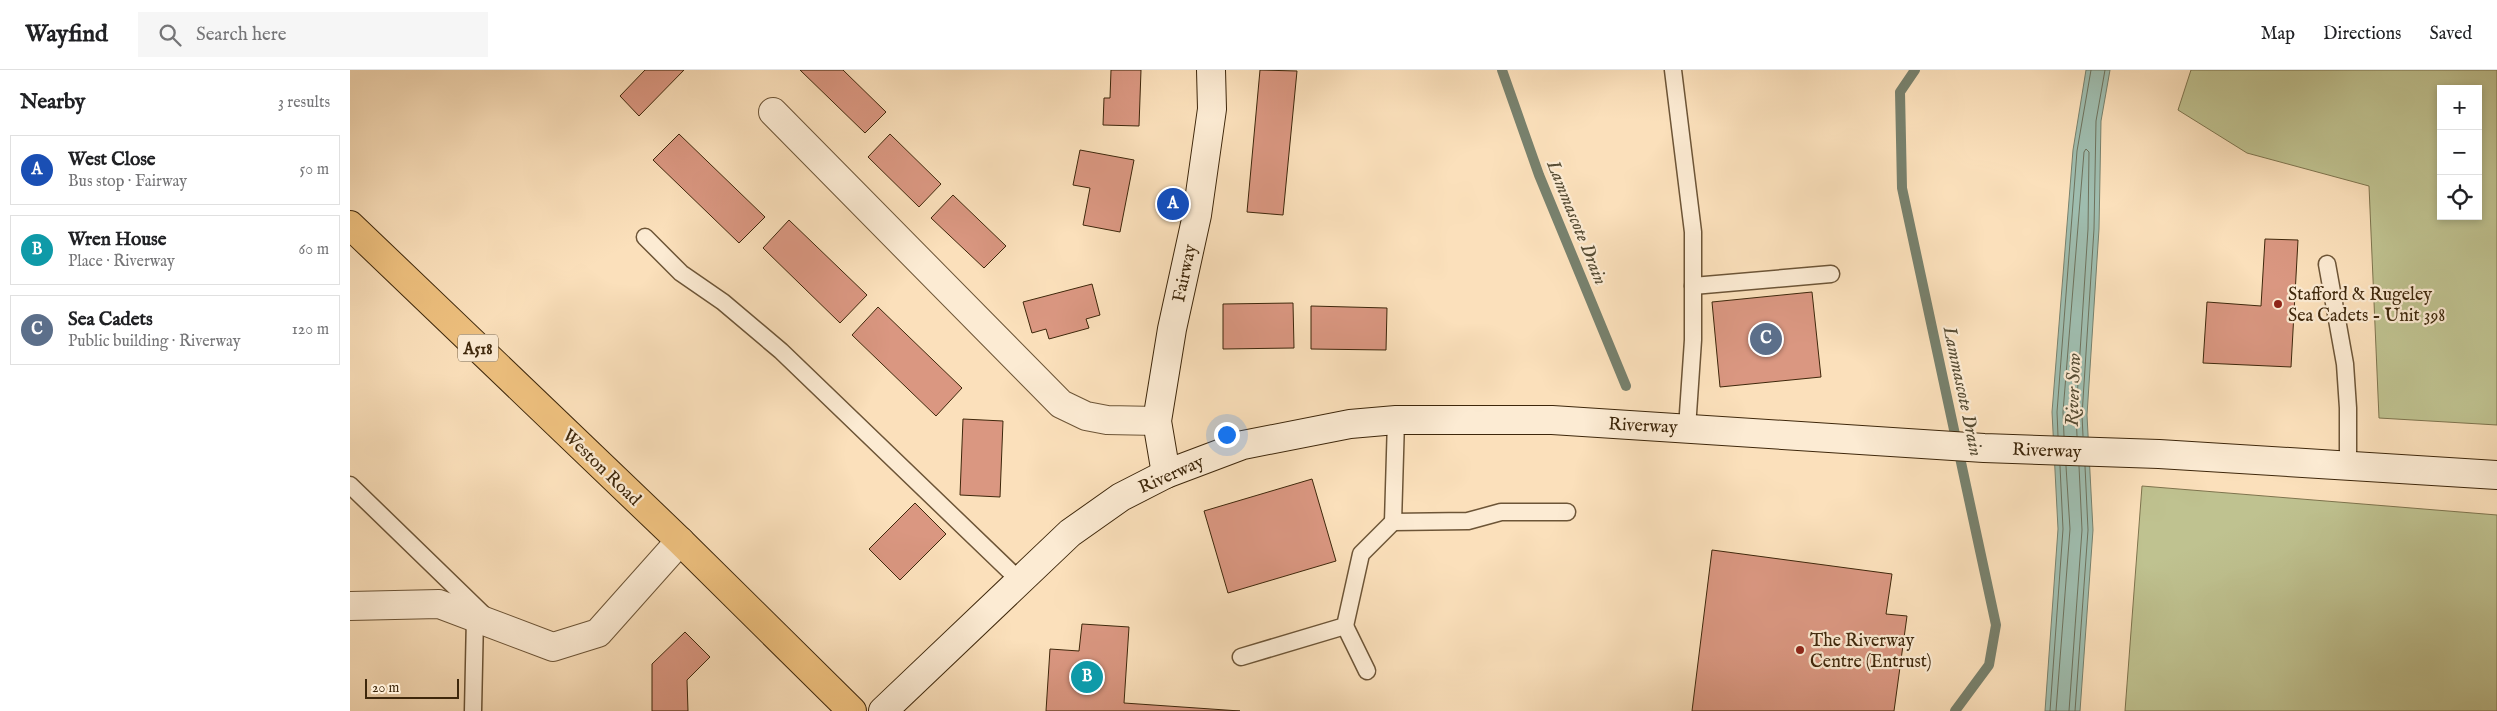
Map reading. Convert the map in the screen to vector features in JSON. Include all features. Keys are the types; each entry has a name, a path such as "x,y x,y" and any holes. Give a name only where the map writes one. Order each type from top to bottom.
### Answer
{"highway":[{"name":"Weston Road","path":"350,224 680,541 852,711"}],"street":[{"name":"Fairway","path":"1166,474 1158,421 1172,330 1197,215 1212,109 1210,70"},
{"path":"773,112 1061,404 1086,416 1107,420 1158,421"},
{"name":"Riverway","path":"883,711 1070,532 1121,497 1166,474 1243,444 1350,424 1396,420 1552,420 1984,448 2159,454 2497,475"},
{"path":"350,606 439,604 553,647 598,633 680,541"}],"lane":[{"path":"1672,70 1693,232 1693,340 1687,428"},
{"path":"645,237 681,272 723,302 781,351 1019,580"},
{"path":"2327,264 2345,364 2348,408 2348,466"},
{"path":"1694,286 1831,274"},
{"path":"1367,671 1345,626 1361,554 1393,522 1396,420"},
{"path":"350,485 484,620 473,711"},
{"path":"1393,522 1468,521 1501,512 1567,512"},
{"path":"1241,657 1345,626"}],"green space":[{"path":"2191,70 2497,70 2497,425 2379,418 2369,186 2247,153 2178,110"},
{"path":"2142,486 2497,515 2497,711 2125,711"}],"water":[{"name":"River Sow","path":"2086,70 2110,70 2101,121 2099,229 2087,415 2093,530 2080,711 2045,711 2058,529 2052,412 2073,150"}],"building":[{"path":"645,70 684,70 639,116 620,96"},
{"path":"800,70 843,70 886,112 865,133"},
{"path":"1111,70 1141,70 1139,126 1103,125 1104,98 1110,98"},
{"path":"1260,70 1297,71 1283,215 1247,212"},
{"path":"679,134 765,217 739,243 653,160"},
{"path":"890,134 941,184 919,207 868,157"},
{"path":"1080,150 1134,160 1120,232 1083,225 1090,188 1073,185"},
{"path":"953,195 1006,246 984,268 931,218"},
{"path":"789,220 867,295 840,323 763,248"},
{"name":"Stafford & Rugeley Sea Cadets - Unit 398","path":"2265,239 2298,240 2291,367 2203,363 2207,302 2261,306"},
{"path":"1092,284 1100,315 1086,319 1089,328 1049,339 1046,329 1032,333 1023,302"},
{"path":"1812,292 1821,377 1720,387 1712,302"},
{"path":"1293,303 1294,348 1223,349 1223,304"},
{"path":"1311,306 1387,308 1386,350 1311,349"},
{"path":"878,307 962,388 936,416 852,335"},
{"path":"963,419 1003,421 1000,497 960,495"},
{"path":"1312,479 1336,561 1228,593 1204,511"},
{"path":"915,503 946,534 900,580 869,549"},
{"name":"The Riverway Centre (Entrust)","path":"1712,550 1892,574 1886,614 1907,616 1894,711 1692,711"},
{"path":"1082,624 1129,627 1124,703 1240,711 1046,711 1050,649 1079,651"},
{"path":"685,632 710,657 687,680 688,711 652,711 652,664"}],"waterway":[{"name":"Lammascote Drain","path":"1502,70 1539,175 1626,386"},
{"name":"Lammascote Drain","path":"1915,70 1900,92 1902,188 1996,625 1989,665 1955,711"}],"place":[{"name":"West Close","path":"1173,204"},
{"name":"Stafford & Rugeley Sea Cadets - Unit 398","path":"2278,304"},
{"name":"Sea Cadets","path":"1766,339"},
{"name":"The Riverway Centre (Entrust)","path":"1800,650"},
{"name":"Wren House","path":"1087,677"}]}
